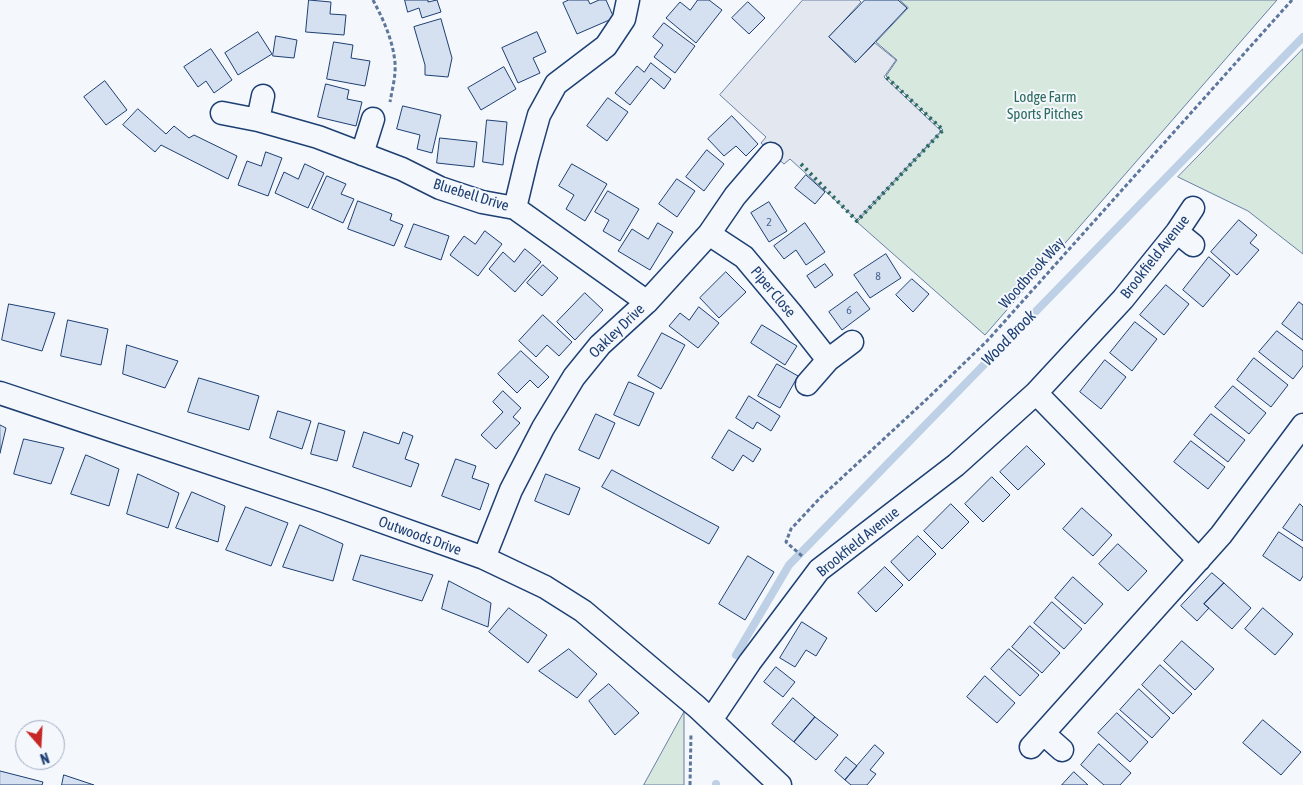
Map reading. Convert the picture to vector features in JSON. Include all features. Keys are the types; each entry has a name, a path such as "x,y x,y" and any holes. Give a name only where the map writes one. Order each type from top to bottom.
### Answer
{"street":[{"path":"515,208 526,158 539,115 556,84 606,46 624,19 628,0"},
{"path":"258,120 263,96"},
{"name":"Bluebell Drive","path":"222,113 258,120 318,137 402,169 440,188 482,202 515,208 647,302"},
{"path":"362,154 373,119"},
{"name":"Oakley Drive","path":"484,558 511,490 574,377 600,344 647,302 709,234 735,196 771,154"},
{"name":"Brookfield Avenue","path":"704,714 750,662 819,570 956,465 1036,393 1123,299 1185,238 1193,208"},
{"name":"Piper Close","path":"709,234 744,258 828,360"},
{"path":"807,384 828,360 852,342"},
{"name":"Outwoods Drive","path":"0,393 324,501 484,558 545,588 583,611 704,714 780,785"},
{"path":"1036,393 1199,560"},
{"path":"1062,750 1037,740 1221,535 1303,425"}],"path":[{"path":"373,0 383,19 391,42 395,64 388,115 373,119"},
{"name":"Woodbrook Way","path":"795,550 786,542 791,529 820,498 928,398 987,340 1292,0"},
{"path":"690,785 691,732 704,714"}],"green space":[{"name":"Lodge Farm Sports Pitches","path":"900,0 1277,0 985,335 857,222 943,130 886,76 897,60 876,42 908,8"},
{"path":"1303,49 1303,254 1248,211 1178,177"},
{"path":"684,712 684,785 644,785"}],"shaded area":[{"path":"803,0 859,0 861,2 829,37 855,63 875,43 896,60 884,77 941,131 857,220 790,159 784,164 761,143 766,137 720,95"}],"building":[{"path":"309,0 331,2 330,14 346,15 344,35 306,32"},
{"path":"405,0 428,0 428,2 437,0 441,12 422,18 419,8 408,12"},
{"path":"569,0 588,0 590,4 599,0 606,0 614,18 577,34 563,3"},
{"path":"698,0 709,0 722,10 696,43 666,18 680,2 690,10"},
{"path":"865,0 898,0 907,8 856,62 829,37"},
{"path":"748,2 765,18 749,34 732,18"},
{"path":"441,19 452,58 448,77 425,75 425,65 414,27"},
{"path":"664,23 695,46 675,73 654,57 663,45 653,37"},
{"path":"258,32 272,54 238,75 225,53"},
{"path":"537,32 546,52 533,58 540,73 518,83 502,48"},
{"path":"276,36 297,40 294,58 273,56"},
{"path":"334,42 353,45 351,58 370,61 365,86 327,79"},
{"path":"211,49 232,80 214,93 206,81 198,87 184,67"},
{"path":"651,63 671,79 664,89 651,78 630,105 615,93 637,66 644,72"},
{"path":"504,67 516,89 481,110 468,88"},
{"path":"105,81 127,110 106,125 84,97"},
{"path":"326,84 349,90 347,99 362,102 356,126 318,117"},
{"path":"608,98 628,112 607,141 587,126"},
{"path":"403,106 441,115 432,153 417,149 420,135 397,129"},
{"path":"138,109 166,134 174,126 189,138 194,135 237,156 228,179 161,145 155,152 123,125"},
{"path":"732,116 758,144 746,156 736,146 724,156 708,139"},
{"path":"487,120 507,122 503,165 483,162"},
{"path":"440,138 477,142 474,167 437,163"},
{"path":"707,150 724,164 704,191 686,177"},
{"path":"266,152 282,158 268,196 238,185 247,161 261,166"},
{"path":"305,164 324,173 308,208 275,193 284,172 298,179"},
{"path":"572,164 607,184 585,221 566,209 574,195 559,186"},
{"path":"806,175 825,192 815,204 795,188"},
{"path":"327,176 346,184 341,194 354,199 343,223 312,209"},
{"path":"677,179 695,191 677,217 659,204"},
{"path":"608,191 639,209 620,241 603,231 609,220 595,212"},
{"path":"358,201 392,214 390,220 403,225 394,246 348,229"},
{"path":"769,202 787,231 769,242 751,213"},
{"path":"1239,220 1257,235 1250,243 1259,250 1237,275 1211,252"},
{"path":"658,223 673,232 650,270 618,251 632,229 648,239"},
{"path":"805,223 825,252 806,265 796,250 784,259 774,246"},
{"path":"414,224 449,236 441,260 405,247"},
{"path":"485,231 502,244 478,276 450,255 464,236 475,244"},
{"path":"525,249 541,262 515,292 489,269 503,252 514,262"},
{"path":"886,254 901,278 870,298 854,275"},
{"path":"1209,257 1230,275 1203,307 1183,290"},
{"path":"825,264 833,275 815,288 807,276"},
{"path":"543,265 558,278 542,296 527,283"},
{"path":"726,272 746,292 719,318 700,298"},
{"path":"912,279 929,294 913,312 896,295"},
{"path":"1166,285 1189,304 1164,335 1140,315"},
{"path":"857,292 870,309 842,330 829,312"},
{"path":"585,293 603,310 575,340 557,322"},
{"path":"1299,302 1303,305 1303,340 1282,324"},
{"path":"9,304 55,313 42,351 2,340"},
{"path":"699,307 719,323 698,348 669,326 680,313 689,320"},
{"path":"543,315 572,342 559,356 547,345 536,357 519,341"},
{"path":"68,320 108,329 101,365 61,356"},
{"path":"1135,322 1157,339 1132,371 1110,353"},
{"path":"762,325 797,346 785,365 751,343"},
{"path":"1277,331 1303,351 1303,366 1293,379 1259,352"},
{"path":"662,333 685,345 661,389 638,376"},
{"path":"127,345 178,361 165,388 123,374"},
{"path":"521,351 549,377 538,388 530,380 517,393 498,374"},
{"path":"1254,358 1288,385 1271,407 1237,380"},
{"path":"1105,360 1126,377 1101,409 1080,392"},
{"path":"777,364 798,376 780,408 758,396"},
{"path":"199,378 259,396 249,430 188,412"},
{"path":"629,382 654,393 639,426 614,415"},
{"path":"1233,386 1266,413 1249,434 1215,407"},
{"path":"503,391 521,408 513,417 520,423 496,449 481,435 503,412 493,402"},
{"path":"749,396 780,416 771,431 757,422 753,429 736,418"},
{"path":"278,411 311,421 302,449 270,438"},
{"path":"596,414 615,423 599,459 579,450"},
{"path":"1211,414 1245,440 1228,462 1194,435"},
{"path":"319,423 345,431 337,461 311,454"},
{"path":"0,425 6,428 0,453"},
{"path":"729,430 761,449 753,462 743,455 733,471 712,458"},
{"path":"364,432 399,444 403,432 413,436 405,459 419,464 411,487 353,467"},
{"path":"24,439 64,448 51,484 14,474"},
{"path":"1191,441 1225,467 1208,489 1174,462"},
{"path":"1027,446 1045,464 1018,490 1000,472"},
{"path":"86,455 119,469 109,506 71,494"},
{"path":"456,459 476,466 472,478 489,484 480,510 442,496"},
{"path":"612,470 719,527 709,544 602,487"},
{"path":"138,474 179,493 168,528 127,514"},
{"path":"546,474 580,488 569,515 535,501"},
{"path":"992,477 1010,495 983,522 965,504"},
{"path":"192,492 225,506 218,542 176,528"},
{"path":"951,504 969,522 942,549 924,531"},
{"path":"1300,504 1303,507 1303,541 1283,528"},
{"path":"246,507 288,523 271,566 226,550"},
{"path":"1082,508 1112,535 1093,556 1063,529"},
{"path":"300,525 343,544 333,581 283,567"},
{"path":"1279,532 1303,548 1303,576 1300,581 1263,556"},
{"path":"918,536 936,554 909,581 891,562"},
{"path":"1118,544 1147,571 1128,591 1099,564"},
{"path":"361,555 433,575 422,601 353,580"},
{"path":"748,556 774,572 745,620 719,604"},
{"path":"885,567 903,585 876,612 858,593"},
{"path":"1212,573 1224,583 1204,604 1209,608 1197,621 1181,606"},
{"path":"1073,577 1103,604 1085,624 1055,598"},
{"path":"449,581 491,603 488,627 442,609"},
{"path":"1224,583 1251,608 1232,629 1204,604"},
{"path":"1052,602 1082,629 1064,649 1034,623"},
{"path":"509,608 547,635 528,663 489,632"},
{"path":"1263,608 1293,634 1275,655 1245,629"},
{"path":"802,622 827,638 816,656 806,650 795,667 780,658"},
{"path":"1030,626 1060,653 1042,673 1012,647"},
{"path":"1182,641 1214,669 1195,690 1164,661"},
{"path":"569,649 597,674 577,698 539,671"},
{"path":"1009,649 1039,675 1020,696 991,669"},
{"path":"1160,665 1192,694 1173,714 1142,685"},
{"path":"776,667 795,682 783,697 764,682"},
{"path":"985,676 1015,703 997,723 967,697"},
{"path":"609,684 639,713 615,735 589,701"},
{"path":"1139,689 1170,718 1152,738 1120,710"},
{"path":"793,698 815,717 794,742 772,724"},
{"path":"1117,713 1148,742 1130,762 1098,733"},
{"path":"815,717 838,735 816,760 794,742"},
{"path":"1263,720 1301,752 1281,775 1243,743"},
{"path":"1099,744 1131,773 1120,785 1104,785 1081,765"},
{"path":"875,745 884,753 870,770 876,774 867,785 851,785 845,780"},
{"path":"846,757 857,766 845,780 835,771"},
{"path":"0,771 43,782 42,785 0,785"},
{"path":"1074,772 1088,785 1062,785"},
{"path":"64,775 94,785 62,785"}],"waterway":[{"name":"Wood Brook","path":"736,655 789,565 1303,37"}],"hedge":[{"path":"801,164 857,221 943,130 884,75"}]}
